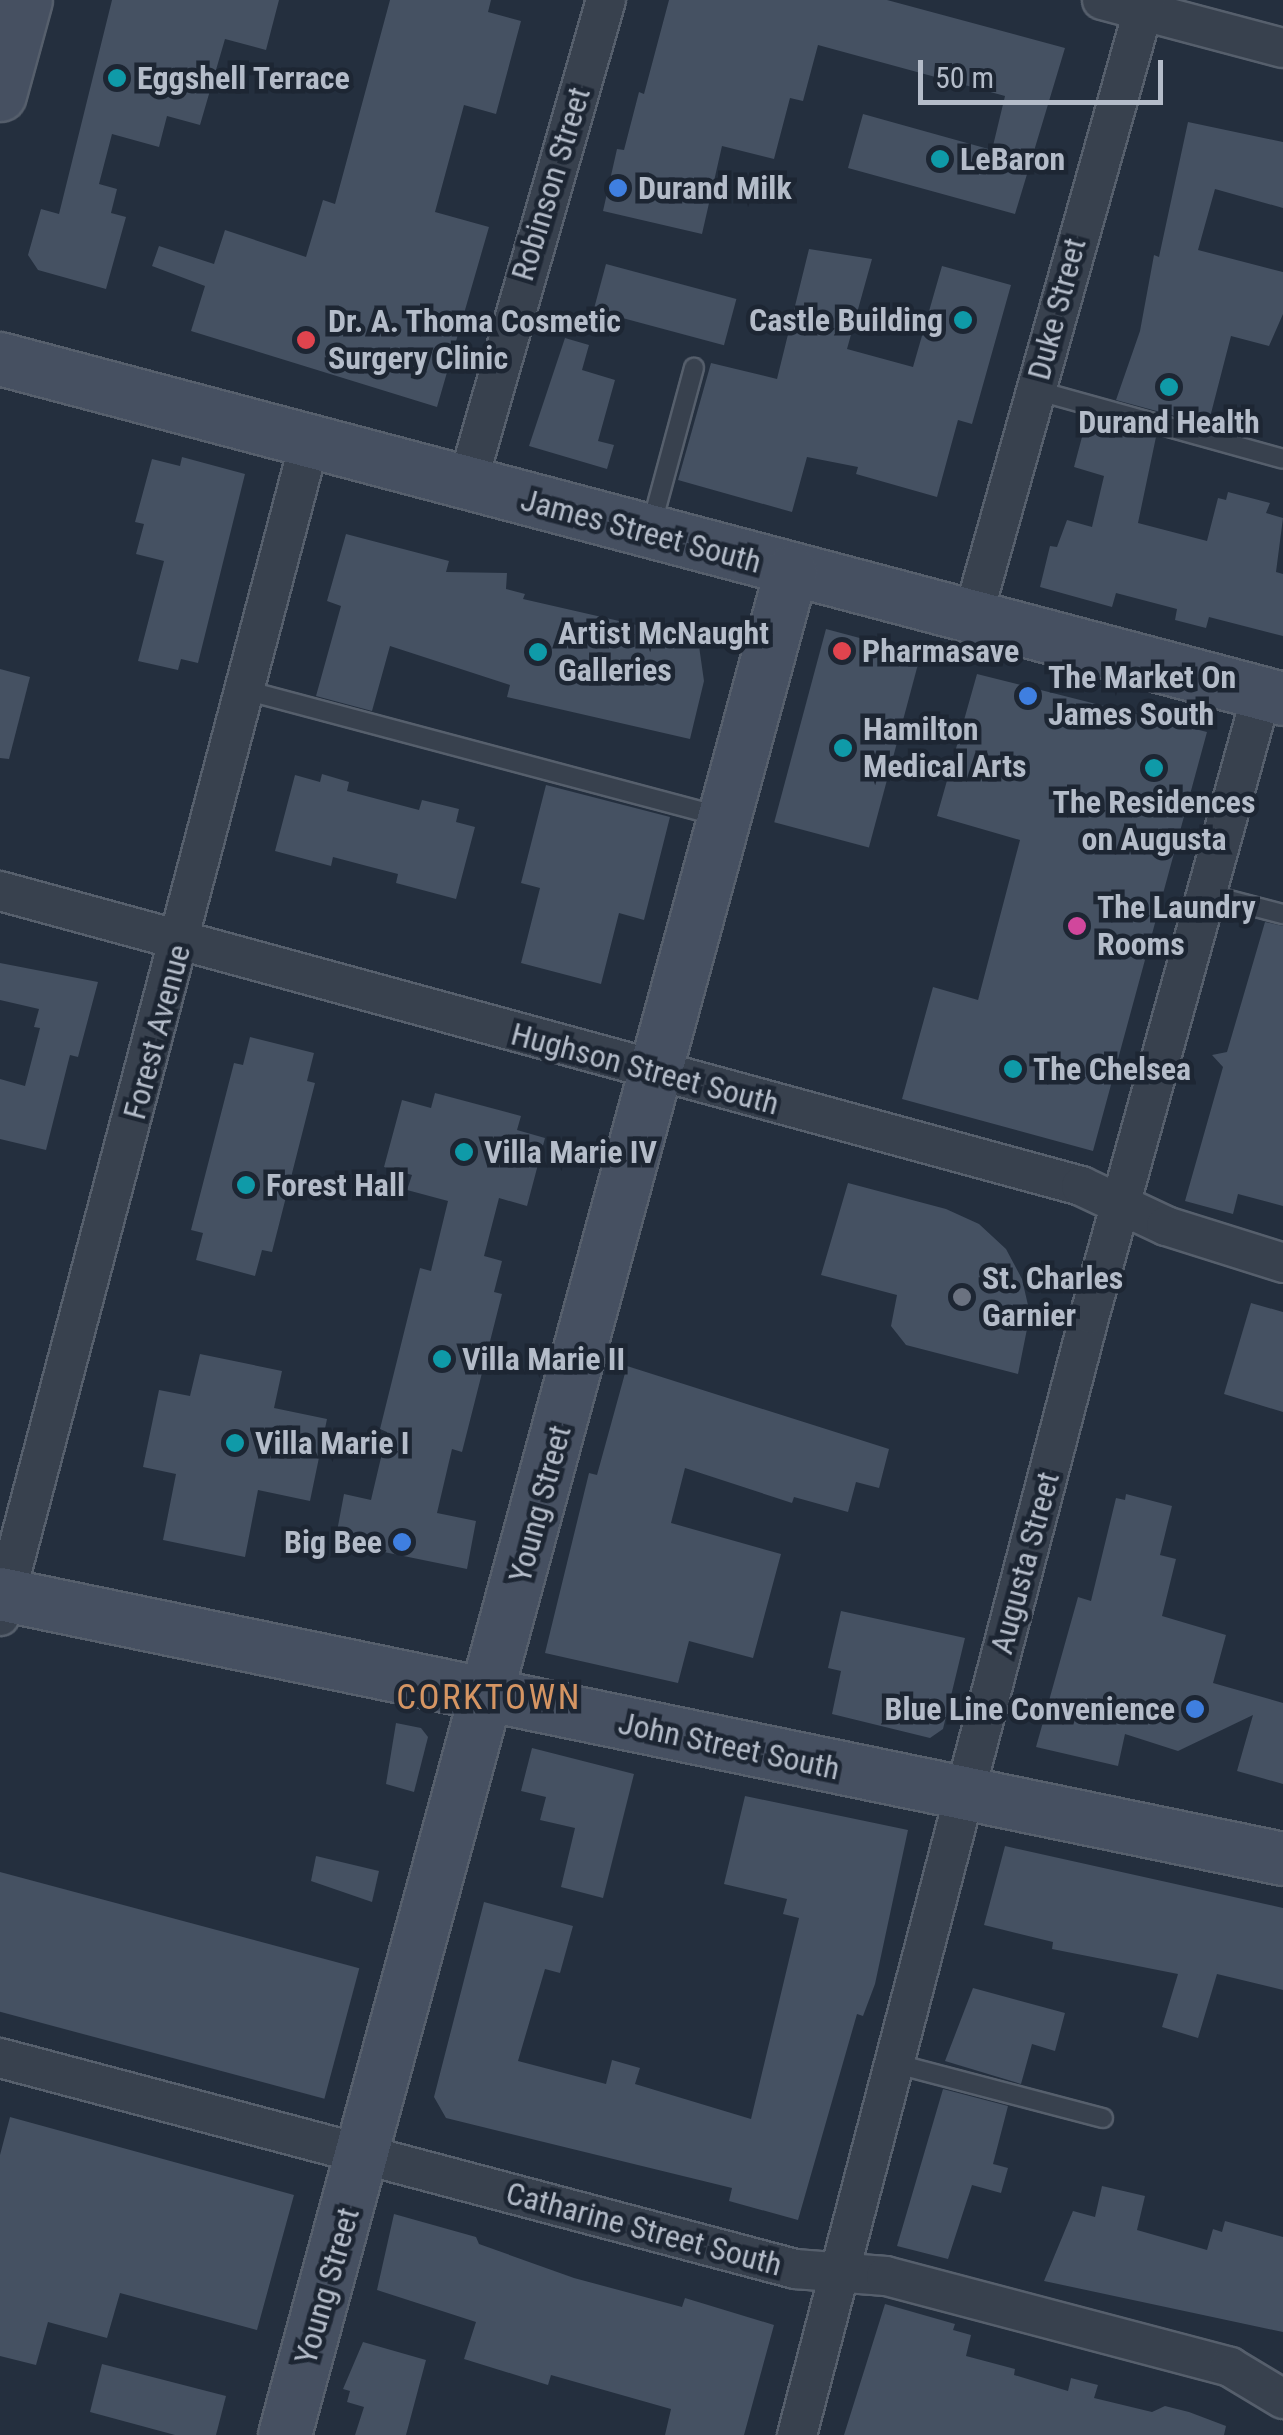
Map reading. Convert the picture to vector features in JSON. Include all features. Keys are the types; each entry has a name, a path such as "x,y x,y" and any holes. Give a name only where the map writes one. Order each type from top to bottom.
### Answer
{"main road":[{"path":"0,95 26,0"},
{"name":"James Street South","path":"0,359 791,572 1273,696"},
{"name":"Young Street","path":"285,2435 489,1697 654,1070 791,572"},
{"name":"John Street South","path":"2,1602 1283,1859"}],"street":[{"name":"Robinson Street","path":"467,484 606,0"},
{"path":"1102,0 1144,6 1283,48"},
{"name":"Duke Street","path":"972,619 1144,6"},
{"name":"Forest Avenue","path":"2,1602 181,944 309,444"},
{"name":"Augusta Street","path":"797,2435 1120,1207 1206,894 1273,696"},
{"name":"Hughson Street South","path":"0,892 1081,1186 1120,1207 1283,1263"},
{"name":"Catharine Street South","path":"0,2058 796,2269 886,2276 1230,2366 1283,2399"}],"lane":[{"path":"650,534 694,368"},
{"path":"1035,390 1283,459"},
{"path":"245,690 724,818"},
{"path":"1206,894 1283,914"},
{"path":"893,2063 1103,2118"}],"building":[{"path":"112,0 279,0 266,50 225,39 200,125 167,116 159,147 112,134 99,184 117,189 111,213 126,217 106,289 38,270 28,255 41,209 59,214"},
{"path":"390,0 491,0 488,12 521,21 496,114 464,105 435,212 489,227 437,407 191,331 205,286 152,266 159,246 214,264 225,230 306,257 323,200 335,204"},
{"path":"669,0 887,0 1065,48 1015,214 848,168 863,114 992,150 1005,96 818,45 803,101 790,98 774,159 722,146 702,234 603,211 617,149 624,150 639,92 644,94"},
{"path":"1188,122 1283,142 1283,208 1215,189 1198,250 1283,272 1283,314 1269,346 1231,336 1208,425 1116,400 1140,331 1154,255 1159,257"},
{"path":"809,249 872,259 847,349 913,367 942,266 1011,285 972,424 958,420 937,497 856,474 858,467 807,457 792,512 678,480 711,363 777,379"},
{"path":"606,264 736,299 724,345 594,310"},
{"path":"565,338 589,345 582,370 615,380 598,441 614,445 607,469 529,446"},
{"path":"1087,418 1156,437 1138,523 1207,541 1218,498 1226,500 1228,492 1270,503 1266,513 1283,518 1276,572 1283,574 1283,636 1209,617 1206,628 1175,620 1177,609 1116,593 1112,607 1040,587 1050,546 1057,547 1067,520 1092,527 1104,476 1074,467"},
{"path":"182,457 245,474 198,663 181,659 178,670 138,661 164,561 136,554 144,524 135,522 152,459 180,466"},
{"path":"346,534 449,561 446,572 507,573 506,589 525,594 523,599 698,639 704,681 690,739 507,697 510,685 390,646 372,711 316,696 341,606 327,601"},
{"name":"Hamilton Medical Arts","path":"826,629 921,654 869,848 774,822"},
{"path":"0,669 30,677 9,759 0,758"},
{"path":"977,674 1207,732 1093,1151 902,1099 933,987 978,1000 1020,840 937,816"},
{"path":"322,774 349,782 347,791 419,810 422,800 459,809 456,822 475,827 456,899 396,883 398,874 333,857 331,866 275,851 295,775 320,782"},
{"path":"546,785 670,817 644,920 619,913 601,984 521,963 540,888 521,883"},
{"path":"1265,922 1283,926 1283,1206 1238,1194 1233,1214 1185,1201 1223,1067 1212,1055 1227,1052"},
{"path":"0,963 98,982 78,1057 70,1055 46,1150 0,1139 0,1079 25,1086 40,1028 34,1027 39,1009 0,1000"},
{"name":"Forest Hall","path":"250,1037 314,1053 307,1081 315,1083 272,1252 262,1250 255,1276 196,1260 203,1233 191,1230 234,1063 243,1065"},
{"path":"435,1093 521,1116 517,1130 545,1138 527,1206 499,1198 484,1256 502,1261 494,1292 502,1294 462,1452 452,1449 437,1513 476,1521 467,1569 335,1542 344,1494 371,1500 387,1432 380,1429 420,1268 431,1271 448,1201 407,1190 412,1175 384,1167 402,1100 431,1108"},
{"name":"St. Charles Garnier","path":"848,1183 946,1209 979,1224 1006,1249 1022,1279 1030,1314 1018,1374 906,1345 891,1326 897,1295 821,1275"},
{"path":"1251,1303 1283,1312 1283,1412 1224,1394"},
{"name":"Villa Marie I","path":"200,1354 282,1371 274,1408 327,1419 310,1501 258,1490 245,1557 163,1540 176,1474 143,1467 159,1390 190,1396"},
{"path":"627,1366 889,1449 879,1488 856,1482 848,1512 794,1497 792,1503 685,1468 671,1523 781,1554 753,1658 689,1641 678,1683 545,1653 589,1473 597,1475"},
{"path":"1126,1494 1172,1506 1160,1555 1176,1559 1162,1616 1226,1635 1213,1683 1283,1703 1283,1784 1237,1771 1253,1715 1178,1751 1125,1734 1118,1766 1036,1747 1078,1597 1091,1601 1116,1498 1125,1500"},
{"path":"841,1611 965,1638 943,1729 930,1738 832,1714 841,1671 828,1668"},
{"path":"396,1723 421,1728 428,1737 414,1792 386,1784"},
{"path":"532,1748 634,1774 603,1898 561,1887 575,1828 540,1820 546,1797 521,1791"},
{"path":"745,1796 908,1830 875,1984 863,2016 857,2014 798,2220 729,2201 732,2188 446,2118 434,2097 484,1902 573,1926 560,1973 545,1969 518,2061 606,2084 612,2060 640,2068 635,2084 751,2119 799,1918 783,1914 787,1899 724,1884"},
{"path":"1005,1846 1283,1908 1283,1990 1217,1974 1198,2038 1162,2027 1178,1974 1052,1949 1053,1942 984,1925"},
{"path":"316,1856 379,1871 372,1902 311,1881"},
{"path":"0,1872 359,1968 324,2099 0,2012"},
{"path":"973,1988 1065,2013 1055,2051 1032,2044 1021,2084 945,2061"},
{"path":"943,2089 1008,2106 993,2164 1008,2168 1001,2193 972,2185 948,2259 897,2246"},
{"path":"10,2117 294,2195 257,2330 120,2293 107,2338 48,2322 36,2365 0,2356 0,2155"},
{"path":"1102,2186 1145,2196 1137,2230 1207,2250 1213,2229 1222,2232 1225,2221 1283,2237 1283,2332 1044,2281 1073,2211 1095,2217"},
{"path":"394,2214 476,2237 479,2244 574,2278 682,2307 685,2298 774,2325 744,2435 665,2435 671,2409 551,2375 548,2385 464,2359 476,2322 377,2290"},
{"path":"885,2304 955,2324 953,2330 971,2335 966,2356 1015,2369 1014,2375 1068,2391 1071,2378 1098,2385 1094,2398 1152,2412 1165,2406 1189,2412 1226,2426 1224,2435 844,2435"},
{"path":"363,2342 426,2360 406,2435 355,2435 364,2407 347,2402 350,2391 343,2389"},
{"path":"102,2364 226,2396 216,2435 175,2435 90,2412"}],"place":[{"name":"Eggshell Terrace","path":"117,78"},
{"name":"LeBaron","path":"940,159"},
{"name":"Durand Milk","path":"618,188"},
{"name":"Castle Building","path":"963,320"},
{"name":"Dr. A. Thoma Cosmetic Surgery Clinic","path":"306,340"},
{"name":"Durand Health","path":"1169,387"},
{"name":"Pharmasave","path":"842,651"},
{"name":"Artist McNaught Galleries","path":"538,652"},
{"name":"The Market On James South","path":"1028,696"},
{"name":"Hamilton Medical Arts","path":"843,748"},
{"name":"The Residences on Augusta","path":"1154,768"},
{"name":"The Laundry Rooms","path":"1077,926"},
{"name":"The Chelsea","path":"1013,1069"},
{"name":"Villa Marie IV","path":"464,1152"},
{"name":"Forest Hall","path":"246,1185"},
{"name":"St. Charles Garnier","path":"962,1297"},
{"name":"Villa Marie II","path":"442,1359"},
{"name":"Villa Marie I","path":"235,1443"},
{"name":"Big Bee","path":"402,1542"},
{"name":"Blue Line Convenience","path":"1195,1709"}],"district":[{"name":"CORKTOWN","path":"489,1698"}]}
